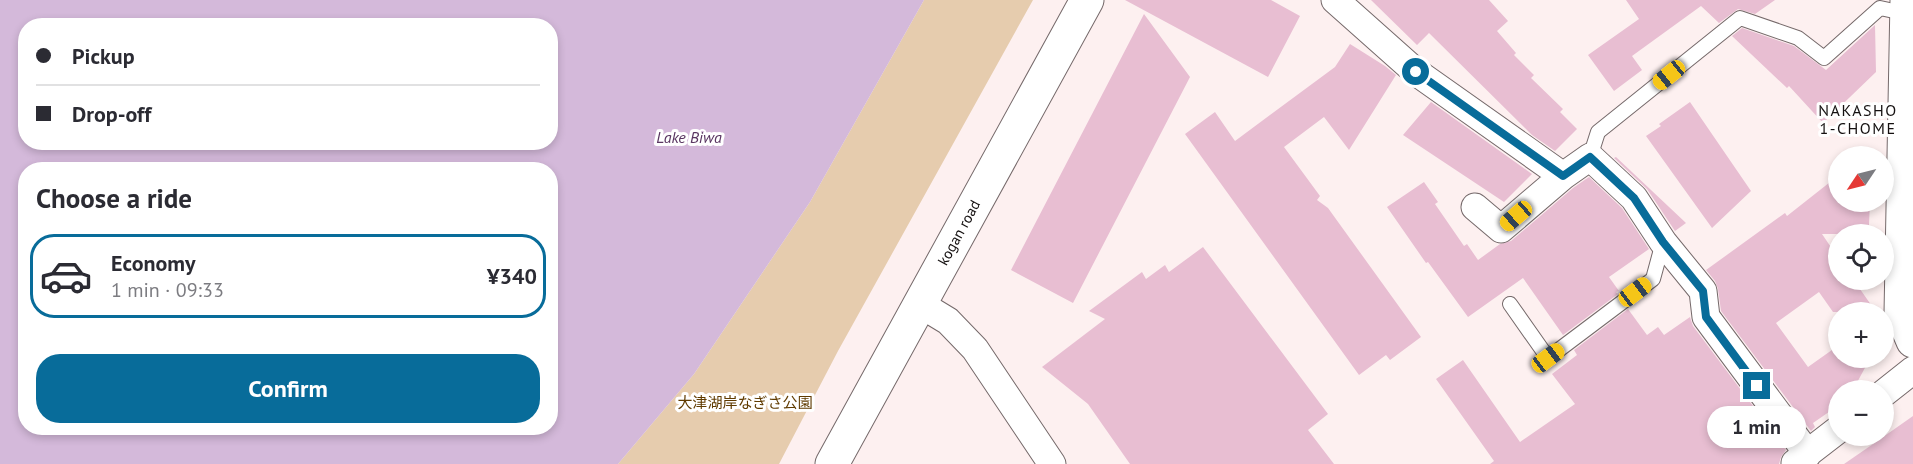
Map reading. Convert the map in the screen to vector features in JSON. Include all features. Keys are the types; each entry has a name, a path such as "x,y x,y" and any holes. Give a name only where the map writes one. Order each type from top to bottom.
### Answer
{"main road":[{"name":"kogan road","path":"832,464 1086,0"},
{"path":"1909,9 1901,313 1913,341"}],"street":[{"path":"1335,0 1416,72 1563,176"},
{"path":"1475,207 1501,229 1563,176 1590,157 1634,198 1663,242 1703,291 1706,317 1801,459 1828,438"},
{"path":"920,304 948,321 975,349 1052,464"},
{"path":"1894,385 1913,370"}],"lane":[{"path":"1590,157 1598,132 1740,18 1798,38 1824,58 1880,8 1909,9"},
{"path":"1510,304 1548,358 1653,279 1663,242"}],"green space":[{"name":"大津湖岸なぎさ公園","path":"924,0 1033,0 838,351 779,464 618,464 694,374 810,202"}],"water":[{"name":"Lake Biwa","path":"0,0 924,0 810,202 694,374 618,464 0,464"}],"building":[{"path":"1125,0 1271,0 1300,16 1268,77"},
{"path":"1371,0 1489,0 1508,21 1497,31 1516,53 1514,55 1534,75 1531,78 1563,109 1560,112 1577,129 1555,151 1532,135 1429,33 1417,45"},
{"path":"1626,0 1775,0 1755,14 1738,9 1719,23 1701,6 1632,56 1642,70 1614,91 1588,55 1639,19"},
{"path":"1144,14 1190,77 1073,303 1011,270"},
{"path":"1875,25 1876,72 1823,123 1789,86 1787,88 1732,36 1742,28 1794,46 1826,70"},
{"path":"1350,44 1396,75 1349,150 1324,117 1284,147 1320,196 1317,200 1328,208 1421,337 1390,360 1386,355 1359,375 1185,134 1215,112 1235,141 1335,67"},
{"path":"1431,102 1532,174 1504,202 1403,135"},
{"path":"1690,102 1751,191 1712,228 1646,136"},
{"path":"1616,157 1686,223 1675,231 1647,189 1614,158"},
{"path":"1589,177 1622,208 1649,249 1609,277 1619,291 1616,292 1618,294 1563,335 1523,278 1468,317 1428,262 1426,263 1387,207 1424,182 1438,202 1435,204 1464,246 1467,244 1478,260 1500,244 1511,241"},
{"path":"1828,184 1828,212 1870,212 1869,224 1828,224 1828,234 1822,234 1828,243 1828,290 1861,290 1869,302 1828,302 1828,305 1819,292 1776,323 1808,367 1828,353 1828,368 1865,368 1858,380 1828,380 1828,413 1813,423 1815,427 1811,431 1721,311 1718,289 1706,270 1785,213 1787,216"},
{"path":"1203,247 1328,414 1308,430 1334,464 1130,464 1088,404 1042,367 1105,319 1089,311 1142,272 1146,279 1165,265 1169,272"},
{"path":"1628,309 1647,335 1658,327 1664,335 1690,317 1693,326 1786,450 1779,464 1490,464 1494,461 1436,379 1463,360 1520,442 1575,404 1552,374 1577,355 1574,350"},
{"path":"1913,416 1913,464 1844,464 1870,446 1894,446 1894,429"}],"district":[{"name":"NAKASHO 1-CHOME","path":"1858,119"}],"route":[{"path":"1416,72 1563,176 1590,157 1634,198 1663,242 1703,291 1706,317 1757,386"}]}
